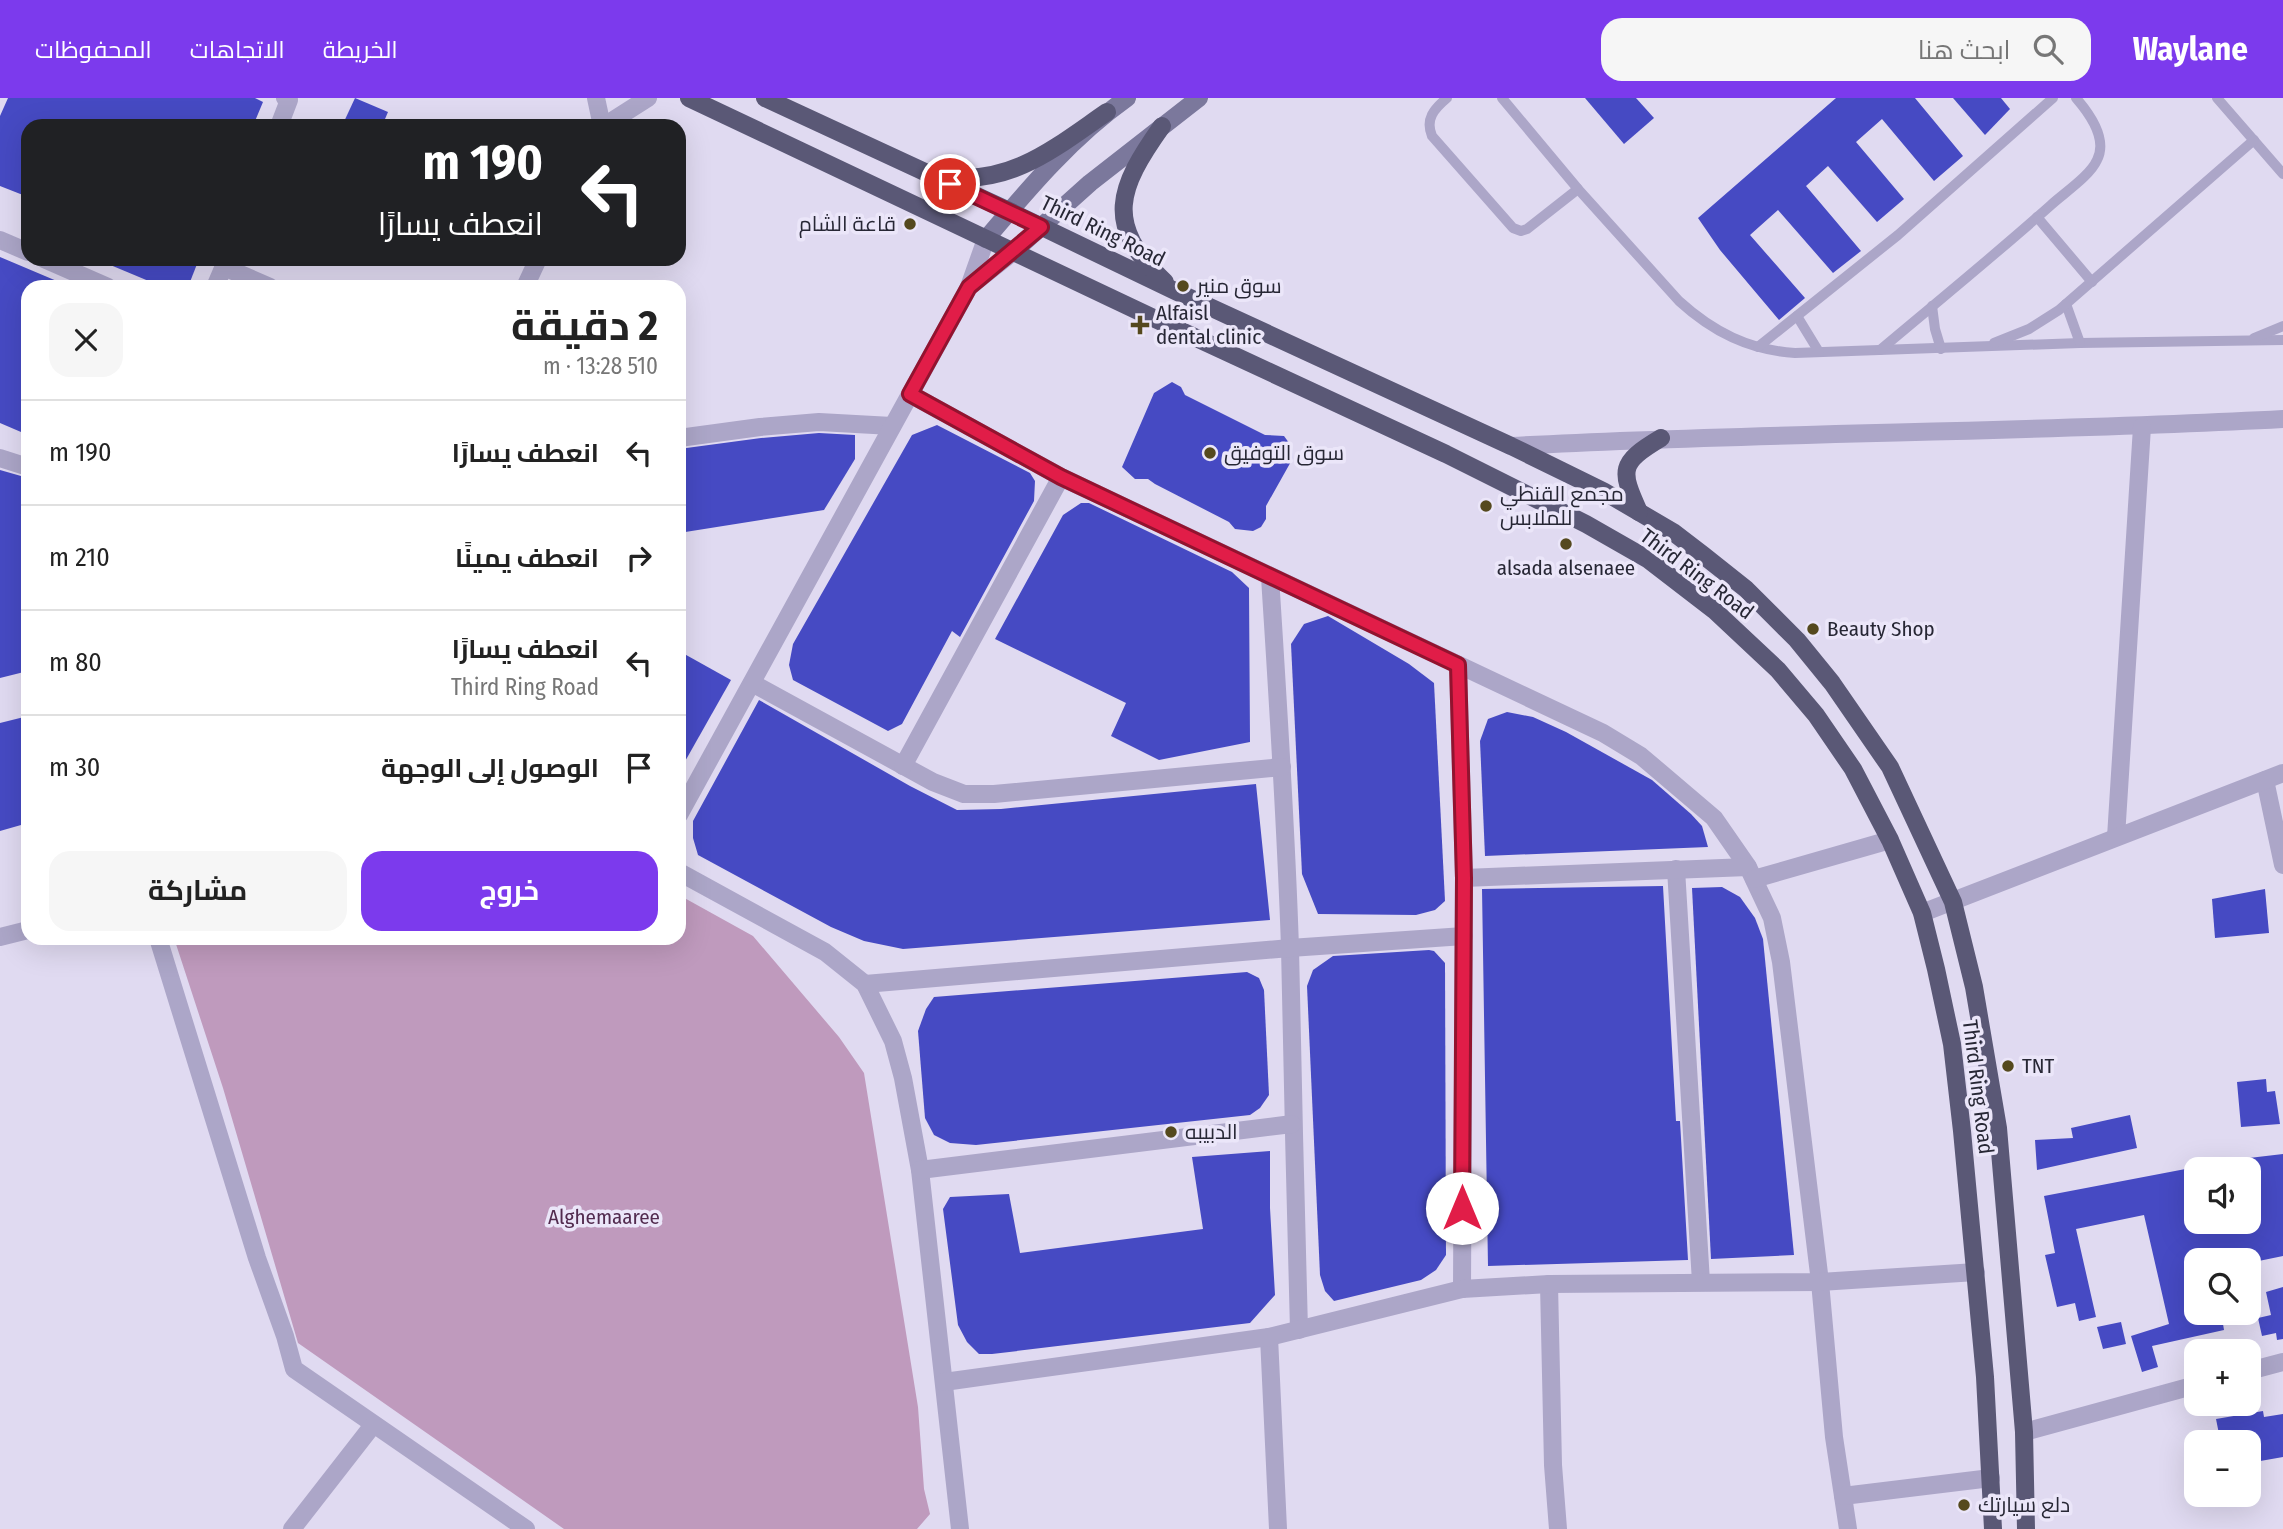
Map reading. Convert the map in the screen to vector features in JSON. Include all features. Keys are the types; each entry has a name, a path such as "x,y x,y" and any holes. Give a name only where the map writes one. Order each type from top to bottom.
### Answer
{"main road":[{"name":"Third Ring Road","path":"689,98 1446,454 1586,524 1649,559 1714,610 1778,670 1816,715 1853,769 1889,839 1922,913 1937,969 1952,1044 1976,1272 1993,1529"},
{"name":"Third Ring Road","path":"765,98 1511,446 1639,512 1673,532 1746,589 1797,640 1890,767 1953,902 1974,987 1998,1128 2024,1432 2026,1529"},
{"path":"931,175 963,179 1013,171 1041,158 1107,112"},
{"path":"1162,126 1141,156 1130,178 1124,195 1123,215 1128,235 1139,253 1175,291"},
{"path":"1639,512 1627,484 1626,469 1634,457 1661,438"}],"street":[{"path":"596,98 601,119"},
{"path":"614,119 648,98"},
{"path":"686,802 969,287 986,239 1037,178 1107,112 1127,98"},
{"path":"969,287 1013,252 1090,183 1199,98"},
{"path":"281,119 288,99"},
{"path":"0,240 21,249"},
{"path":"60,266 91,280"},
{"path":"232,266 257,280"},
{"path":"910,394 1061,477 1603,733 1642,756 1714,818 1751,873 1772,918 1782,962 1820,1282 1833,1437 1848,1529"},
{"path":"1511,446 1661,438 2142,427 2283,419"},
{"path":"686,437 819,422 892,426"},
{"path":"2116,837 2142,427"},
{"path":"0,458 21,465"},
{"path":"903,766 1061,477"},
{"path":"1270,577 1290,948 1292,1124 1299,1330"},
{"path":"1458,665 1464,878 1462,1289"},
{"path":"752,683 933,782 964,794 1282,767"},
{"path":"1922,913 2283,773"},
{"path":"2265,780 2283,865"},
{"path":"1464,878 1676,869 1751,873 1889,839"},
{"path":"1676,869 1701,1282"},
{"path":"686,876 824,953 865,984 893,1041 903,1078 920,1170 959,1528"},
{"path":"0,937 21,932"},
{"path":"865,984 1464,936"},
{"path":"160,945 294,1369 526,1529"},
{"path":"920,1170 1292,1124"},
{"path":"944,1382 1269,1337 1462,1289 1549,1284 1820,1282 1976,1272"},
{"path":"1549,1284 1553,1465 1558,1529"},
{"path":"1269,1337 1278,1529"},
{"path":"2261,1368 2283,1362"},
{"path":"2024,1432 2184,1388"},
{"path":"292,1529 373,1425"},
{"path":"1843,1496 1991,1478"}],"lane":[{"path":"1447,98 1435,108 1429,119 1432,136 1513,228 1521,231 1527,229 1578,189"},
{"path":"1502,98 1578,189 1679,301 1720,333 1758,348 1775,352 1819,352 2080,343 2283,341"},
{"path":"1758,348 1898,234 2053,98"},
{"path":"1880,350 2037,217 2098,160 2095,124 2076,98"},
{"path":"2217,98 2283,174"},
{"path":"1978,348 2029,330 2066,304 2254,140"},
{"path":"2037,217 2092,282"},
{"path":"2066,304 2080,343"},
{"path":"1932,306 1941,349"},
{"path":"1797,316 1819,352"},
{"path":"2245,341 2283,326"}],"green space":[{"name":"Alghemaaree","path":"686,899 753,936 839,1037 864,1073 918,1407 924,1489 930,1514 917,1529 564,1529 298,1343 223,1088 176,945 686,945"}],"building":[{"path":"8,98 255,98 263,102 256,119 21,119 21,194 0,186 0,116"},
{"path":"355,98 388,112 385,119 345,119"},
{"path":"1585,98 1636,98 1654,118 1624,144"},
{"path":"1836,98 1915,98 1963,156 1934,181 1882,119 1856,142 1904,199 1877,222 1828,166 1806,186 1861,251 1833,273 1778,210 1750,235 1805,298 1779,320 1720,250 1698,218"},
{"path":"1953,98 2001,98 2010,109 1985,135"},
{"path":"0,257 54,280 21,280 21,432 0,423"},
{"path":"113,266 196,266 191,280 146,280"},
{"name":"سوق التوفيق","path":"1172,382 1181,387 1185,395 1265,435 1284,436 1292,447 1293,458 1266,506 1266,519 1261,527 1253,531 1235,529 1229,522 1148,479 1135,479 1122,467 1154,393"},
{"path":"937,425 1030,473 1035,481 1034,501 960,637 952,631 902,724 888,731 793,680 789,665 793,644 912,435"},
{"path":"819,433 855,435 855,459 824,510 686,532 686,448"},
{"path":"0,470 21,476 21,673 0,678"},
{"path":"1081,503 1089,503 1232,572 1249,588 1250,742 1159,760 1111,736 1126,703 995,639 1063,515"},
{"path":"1328,616 1409,664 1434,683 1445,901 1435,910 1416,915 1318,914 1302,874 1291,644 1304,624"},
{"path":"686,655 731,680 686,760"},
{"path":"759,700 957,810 1001,809 1256,784 1270,920 903,949 864,941 831,927 698,855 693,838 693,821"},
{"path":"1507,712 1533,717 1566,732 1652,780 1702,826 1708,847 1485,856 1480,741 1488,719"},
{"path":"21,718 21,825 0,831 0,723"},
{"path":"1663,886 1676,1121 1680,1121 1688,1260 1488,1266 1482,889"},
{"path":"1722,887 1740,897 1755,918 1763,939 1794,1255 1711,1259 1692,888"},
{"path":"2265,889 2269,933 2215,938 2212,899"},
{"path":"1434,951 1445,963 1446,1255 1436,1270 1421,1280 1334,1301 1325,1291 1320,1275 1307,986 1313,970 1333,956"},
{"path":"1247,972 1259,978 1264,990 1269,1095 1260,1108 1250,1115 976,1145 950,1143 934,1135 925,1118 918,1031 926,1009 934,997"},
{"path":"2266,1079 2267,1092 2275,1091 2280,1124 2241,1127 2237,1082"},
{"path":"2130,1115 2137,1148 2037,1170 2035,1140 2073,1138 2071,1128"},
{"path":"1270,1151 1275,1295 1250,1323 992,1354 979,1354 967,1342 958,1325 943,1209 950,1197 1009,1194 1020,1253 1203,1229 1192,1157"},
{"path":"2283,1154 2283,1256 2261,1261 2261,1248 2184,1248 2184,1325 2223,1325 2224,1330 2152,1346 2158,1367 2142,1372 2131,1336 2169,1324 2144,1215 2076,1229 2096,1317 2079,1321 2075,1303 2057,1307 2045,1255 2055,1253 2044,1196 2184,1169 2184,1234 2261,1234 2261,1157 2258,1157"},
{"path":"2283,1287 2283,1339 2277,1340 2276,1333 2262,1336 2261,1317 2271,1315 2266,1292"},
{"path":"2121,1322 2126,1344 2103,1349 2097,1327"},
{"path":"2261,1411 2264,1417 2283,1414 2283,1457 2261,1461 2261,1430 2218,1430 2216,1419 2261,1416"}],"place":[{"name":"قاعة الشام","path":"910,224"},
{"name":"سوق منير","path":"1183,286"},
{"name":"Alfaisl dental clinic","path":"1140,325"},
{"name":"سوق التوفيق","path":"1210,453"},
{"name":"مجمع القنطي للملابس","path":"1486,506"},
{"name":"alsada alsenaee","path":"1566,544"},
{"name":"Beauty Shop","path":"1813,629"},
{"name":"TNT","path":"2008,1066"},
{"name":"الدبيبه","path":"1171,1132"},
{"name":"دلع سيارتك","path":"1964,1505"}],"route":[{"path":"950,184 1041,227 969,287 910,394 1061,477 1458,665 1464,878 1462,1208"}]}
